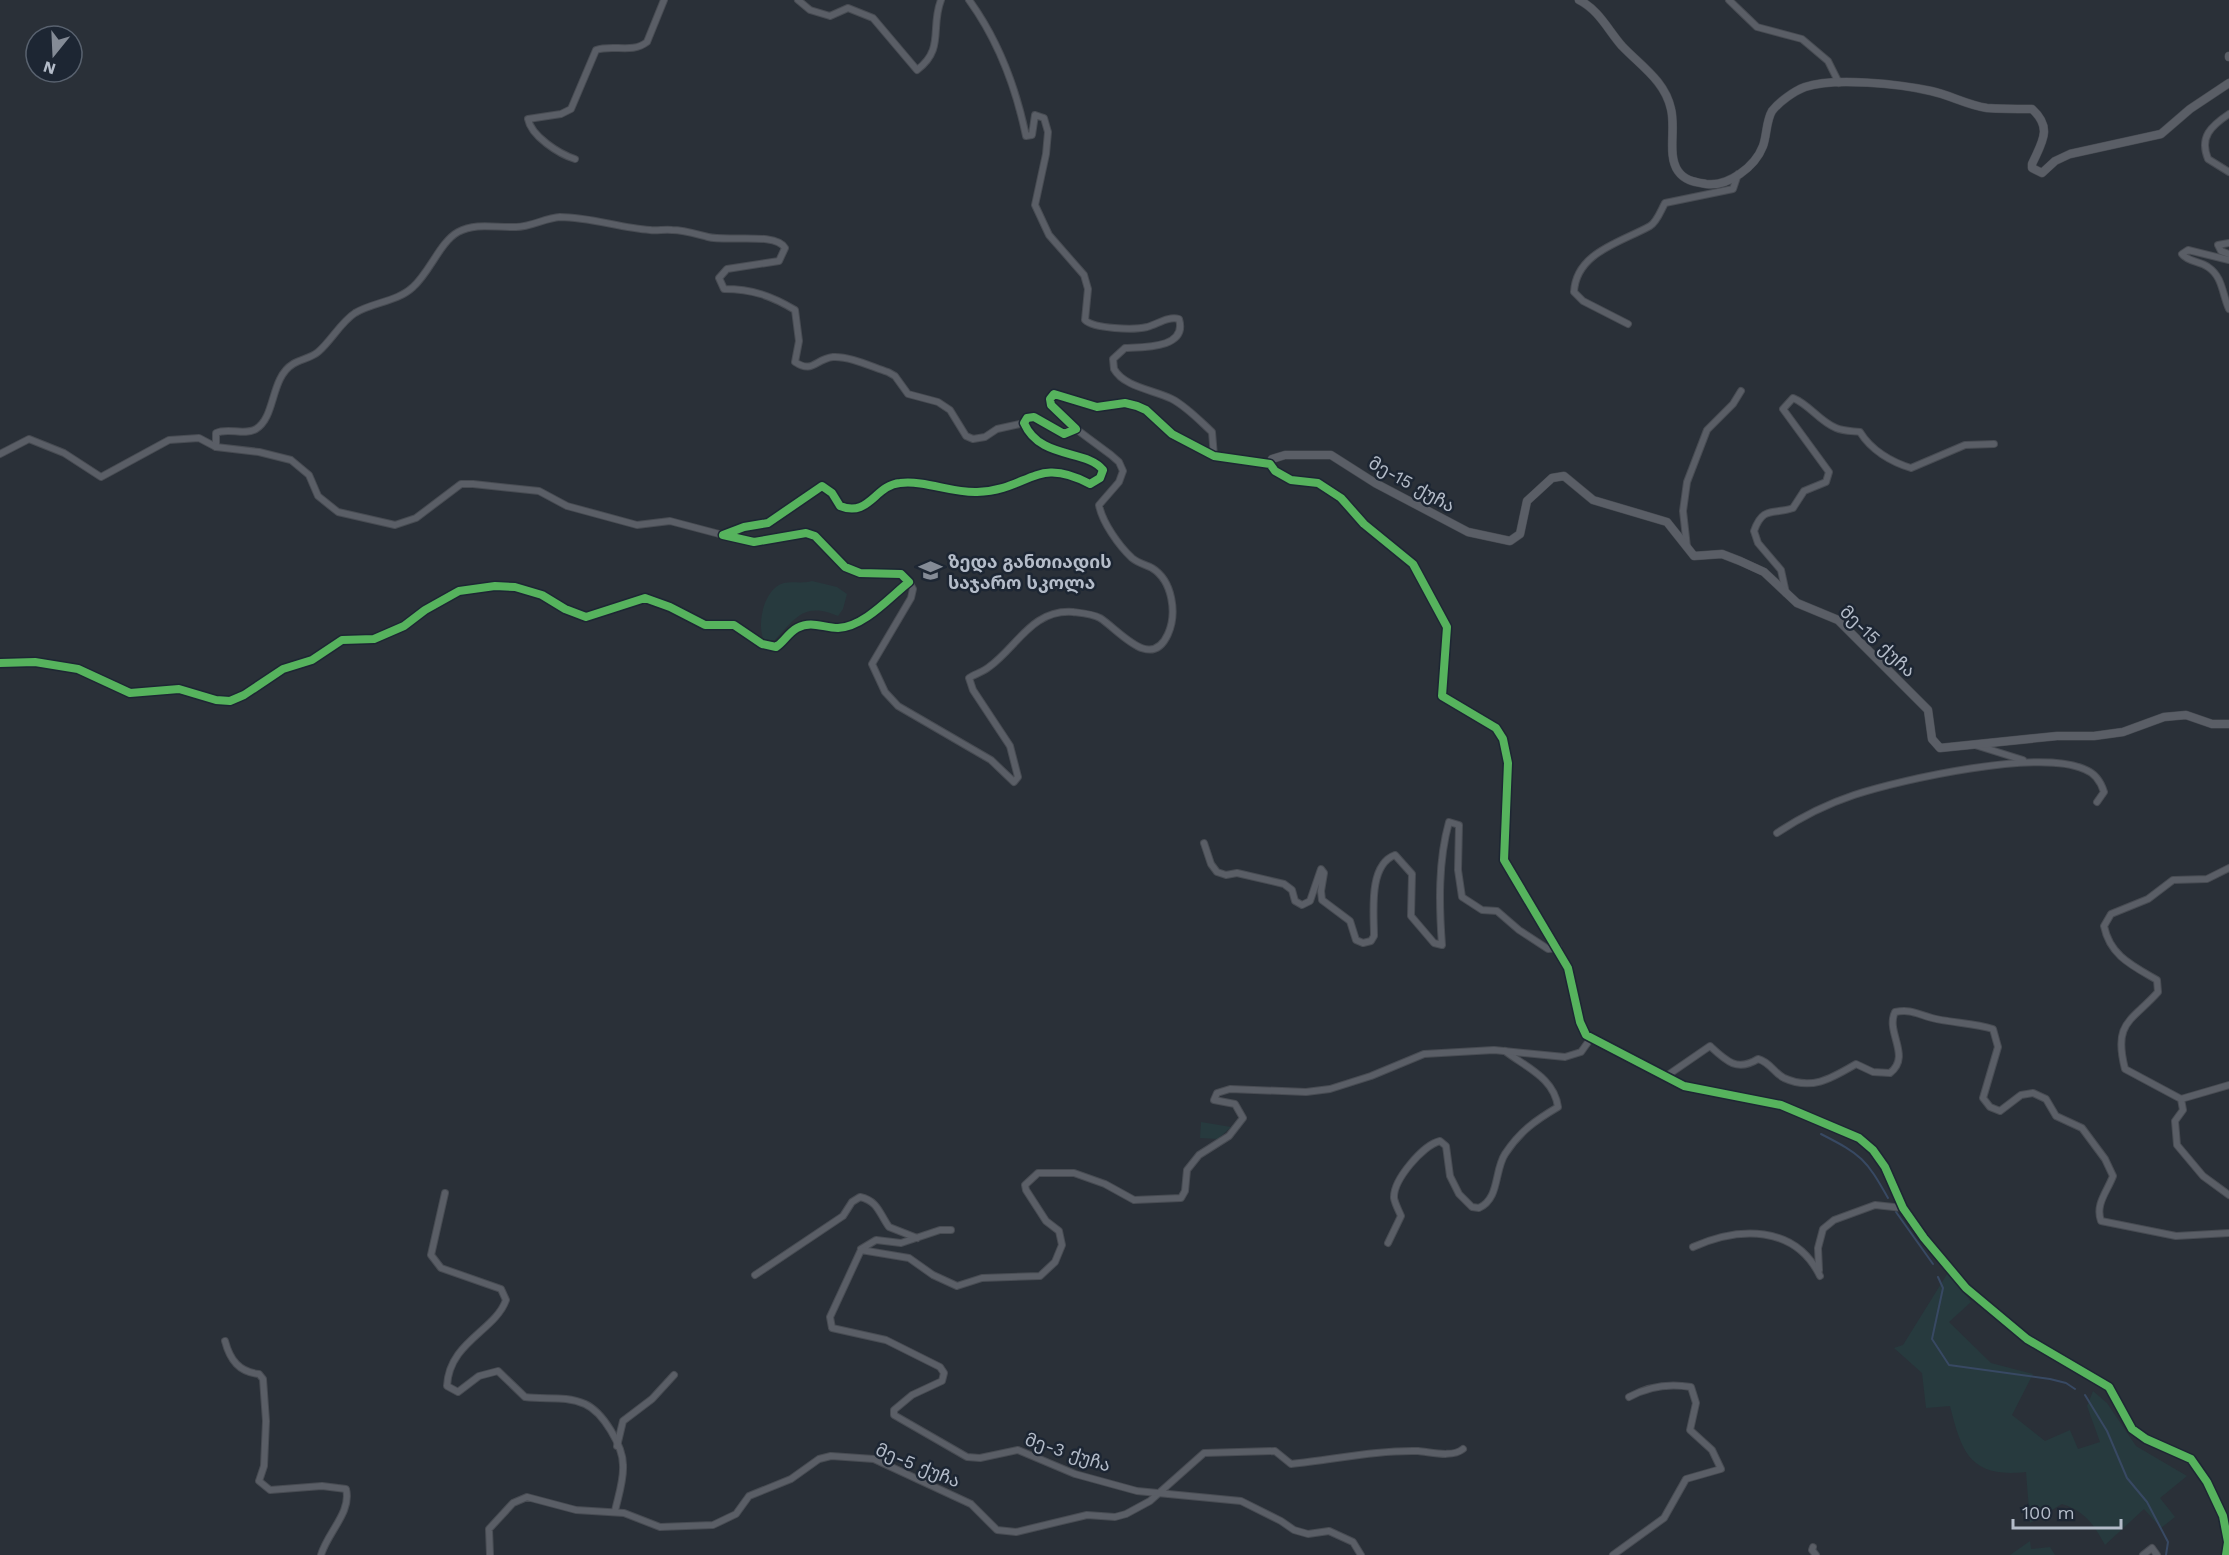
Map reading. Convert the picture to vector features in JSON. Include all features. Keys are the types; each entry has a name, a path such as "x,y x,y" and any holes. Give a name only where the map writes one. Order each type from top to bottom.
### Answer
{"street":[{"path":"574,159 561,155 533,130 528,119 561,114 571,109 596,50 604,47 629,49 647,42 664,0"},
{"path":"798,0 810,10 830,16 848,8 873,18 918,70 929,61 935,47 936,13 941,0"},
{"path":"969,0 994,41 1014,88 1026,136 1032,135 1035,115 1044,118 1048,132 1046,154 1035,205 1049,235 1084,275 1088,289 1085,320 1099,328 1144,328 1173,318 1179,320 1180,332 1176,338 1156,347 1125,348 1113,359 1114,369 1125,381 1172,399 1190,412 1212,432 1214,456"},
{"path":"1579,0 1600,17 1622,46 1660,83 1668,96 1674,125 1673,160 1679,172 1689,181 1712,184 1728,181 1738,174 1762,147 1770,113 1779,103 1805,87 1839,83 1902,86 1932,91 1987,108 2032,109 2043,118 2045,128 2044,138 2032,164 2037,172 2042,173 2055,161 2070,154 2161,134 2190,109 2229,83"},
{"path":"1729,0 1757,27 1802,39 1828,61 1839,83"},
{"path":"2229,114 2209,129 2204,142 2208,159 2229,172"},
{"path":"1628,324 1583,301 1574,292 1581,270 1602,248 1652,225 1665,203 1733,189 1738,174"},
{"path":"216,447 216,433 221,430 243,432 256,429 264,420 281,375 293,364 315,354 352,315 367,306 400,296 411,289 429,271 450,238 459,231 489,226 519,227 545,219 562,217 652,231 685,231 722,239 774,239 782,242 785,248 779,261 727,269 719,278 724,289 743,289 764,293 795,310 799,334 795,362 803,368 813,366 824,358 836,357 888,372 895,376 908,394 938,402 950,410 966,436 973,439 985,436 997,429 1024,423 1027,418 1034,417 1064,435 1076,429"},
{"path":"2229,243 2218,245 2218,248 2229,254"},
{"path":"2229,260 2196,251 2188,250 2182,254 2187,259 2208,267 2218,277 2229,309"},
{"path":"1687,551 1683,511 1687,482 1707,430 1733,404 1741,391"},
{"path":"0,454 29,439 64,453 101,477 169,440 199,438 216,447 259,452 291,460 309,475 318,496 332,508 369,520 395,525 416,518 461,484 473,484 539,491 567,506 637,525 670,521 754,542 806,533 815,536 844,567 860,573 901,574 909,582 913,589 911,598 872,664 885,692 898,706 919,720 991,760 1014,782 1018,777 1010,746 973,690 969,678 988,668 1033,624 1053,614 1072,612 1098,617 1139,649 1152,650 1162,644 1173,619 1169,590 1155,570 1133,560 1101,516 1099,505 1119,482 1123,471 1119,462 1076,429 1051,405 1050,399 1054,394 1097,406 1125,403 1137,406 1146,410 1172,434 1214,456 1270,464 1275,471 1291,480 1318,483 1341,498 1364,524 1407,557 1419,574 1447,627 1442,696 1496,728 1503,739 1508,762 1504,860 1558,948 1573,980 1583,1032 1665,1077 1693,1089 1781,1105 1859,1138 1873,1150 1885,1167 1903,1208 1924,1238 1966,1288 2027,1339 2109,1387 2132,1429 2146,1439 2191,1459 2207,1482 2223,1516 2228,1542 2226,1555"},
{"path":"1786,593 1781,570 1758,543 1754,531 1757,521 1766,513 1777,509 1793,508 1804,491 1826,482 1829,471 1783,410 1793,398 1806,404 1821,419 1837,429 1860,432 1867,443 1897,464 1911,468 1965,445 1994,444"},
{"path":"723,535 744,527 768,523 822,486 832,493 840,506 856,510 868,505 881,492 900,483 976,492 999,489 1052,471 1069,473 1090,484 1100,478 1103,470 1098,463 1066,456 1046,446 1024,423"},
{"name":"მე-15 ქუჩა","path":"1270,464 1272,459 1285,454 1331,455 1376,483 1467,532 1500,540 1515,539 1520,534 1527,501 1552,478 1564,476 1593,500 1667,522 1674,528 1687,551 1697,558 1722,554 1764,572 1797,603 1829,615 1848,628 1928,710 1932,739 1940,748 2057,736 2094,736 2123,732 2164,717 2186,715 2212,724 2229,724"},
{"path":"0,663 35,662 78,669 130,693 179,689 216,700 230,701 244,695 283,669 312,660 342,640 374,639 404,626 425,610 459,591 475,588 515,587 542,595 575,614 586,617 645,598 670,607 705,625 734,625 771,647 781,644 798,627 815,623 839,628 865,618 909,582"},
{"path":"1972,744 2025,761 2084,769 2101,781 2104,792 2097,802"},
{"path":"1777,833 1801,817 1862,792 1901,781 2025,761"},
{"path":"1204,843 1211,864 1218,872 1226,876 1237,873 1284,884 1292,890 1295,901 1302,905 1310,901 1321,869 1324,873 1322,900 1350,921 1356,940 1363,943 1371,941 1374,936 1374,897 1380,870 1388,858 1395,855 1412,874 1411,916 1434,943 1442,945 1440,898 1444,840 1449,822 1459,825 1458,870 1462,897 1482,910 1497,911 1519,930 1548,949 1558,948"},
{"path":"2229,868 2207,879 2173,880 2148,899 2111,914 2104,926 2115,952 2125,962 2157,980 2158,992 2130,1018 2122,1031 2121,1053 2125,1069 2181,1099 2229,1085"},
{"path":"1665,1077 1710,1046 1737,1066 1747,1066 1758,1059 1765,1061 1783,1077 1812,1084 1826,1082 1856,1064 1873,1072 1890,1073 1898,1067 1900,1059 1892,1019 1895,1012 1914,1010 1931,1018 1972,1023 1993,1029 1998,1047 1983,1098 1990,1107 2000,1111 2021,1095 2038,1094 2046,1099 2056,1116 2082,1128 2105,1159 2113,1176 2098,1212 2101,1221 2176,1236 2229,1233"},
{"path":"861,1250 909,1258 933,1275 957,1286 982,1278 1041,1276 1055,1262 1062,1245 1059,1231 1046,1221 1025,1185 1038,1173 1074,1173 1105,1184 1134,1200 1181,1198 1185,1191 1187,1170 1199,1155 1229,1136 1243,1118 1235,1104 1214,1100 1217,1093 1230,1089 1306,1092 1330,1089 1371,1076 1424,1054 1504,1051 1565,1057 1581,1052 1591,1038"},
{"path":"1388,1243 1401,1216 1394,1198 1396,1185 1420,1153 1432,1143 1440,1141 1446,1146 1450,1176 1459,1194 1472,1207 1479,1208 1491,1199 1503,1156 1523,1130 1558,1107 1556,1092 1546,1080 1504,1051"},
{"path":"2181,1099 2183,1110 2175,1121 2177,1145 2203,1176 2229,1195"},
{"path":"445,1193 431,1255 441,1268 501,1289 506,1300 499,1314 468,1341 455,1362 447,1386 458,1392 479,1376 498,1371 525,1397 563,1398 585,1404 601,1418 617,1446 623,1466 615,1511"},
{"path":"755,1275 843,1216 852,1203 860,1197 871,1200 878,1207 889,1227 917,1238"},
{"path":"1693,1247 1712,1238 1767,1233 1803,1251 1813,1261 1820,1276 1818,1248 1823,1229 1834,1220 1875,1205 1903,1208"},
{"path":"861,1250 876,1240 901,1243 940,1230 951,1230"},
{"name":"მე-3 ქუჩა","path":"861,1250 830,1317 832,1328 885,1341 939,1367 944,1373 942,1381 912,1395 894,1410 894,1415 967,1458 980,1458 1018,1450 1075,1474 1137,1491 1159,1491"},
{"path":"225,1341 229,1358 247,1373 259,1374 265,1386 264,1466 259,1481 270,1490 322,1486 346,1489 348,1498 345,1506 325,1542 321,1555"},
{"path":"617,1446 624,1421 652,1399 674,1375"},
{"path":"1612,1555 1664,1518 1686,1479 1721,1469 1712,1450 1690,1430 1696,1403 1691,1387 1675,1384 1647,1388 1629,1397"},
{"path":"1159,1491 1204,1453 1275,1451 1291,1464 1322,1458 1415,1451 1457,1454 1463,1449"},
{"name":"მე-5 ქუჩა","path":"490,1555 489,1528 513,1503 527,1497 576,1510 615,1511 671,1529 713,1525 736,1514 749,1496 791,1479 819,1459 831,1456 874,1459 934,1485 971,1504 989,1524 1005,1532 1016,1532 1087,1515 1115,1517 1150,1502 1159,1491"},
{"path":"1159,1491 1241,1501 1294,1530 1308,1534 1329,1531 1353,1542 1361,1555"},
{"path":"1813,1547 1812,1550 1816,1555"},
{"path":"2143,1555 2152,1548 2157,1555"}],"green space":[{"path":"812,581 837,587 847,594 843,609 838,616 817,610 809,611 796,618 775,640 764,640 761,625 763,608 771,592 784,583"},
{"path":"1201,1122 1231,1127 1218,1139 1200,1138"},
{"path":"1949,1271 1971,1302 1949,1322 1991,1363 2033,1374 2012,1415 2045,1441 2070,1430 2078,1449 2100,1442 2087,1406 2093,1391 2107,1403 2136,1446 2187,1476 2160,1498 2175,1517 2161,1528 2144,1509 2105,1545 2097,1531 2083,1515 2062,1504 2030,1523 2026,1472 1993,1471 1972,1459 1959,1437 1950,1406 1926,1408 1922,1373 1894,1348 1903,1345"},
{"path":"2030,1541 2031,1549 2050,1547 2055,1555 2010,1555"}],"waterway":[{"path":"1821,1134 1846,1147 1862,1159 1888,1198"},
{"path":"1896,1212 1933,1264"},
{"path":"1938,1277 1943,1288 1932,1339 1949,1365 2050,1379 2066,1383 2075,1389"},
{"path":"2085,1395 2107,1431 2127,1478 2147,1502 2168,1542 2166,1555"}],"cycle path":[{"path":"0,663 35,662 78,669 130,693 179,689 216,700 230,701 244,695 283,669 312,660 342,640 374,639 404,626 425,610 459,591 495,586 515,587 542,595 565,609 586,617 645,598 670,607 705,625 734,625 762,644 776,647 794,630 802,626 813,624 838,628 857,622 867,617 909,582 901,574 860,573 845,567 815,536 806,533 754,542 723,535 744,527 768,523 822,486 832,493 840,506 850,509 865,505 884,489 900,483 919,483 958,491 977,492 995,490 1044,473 1057,473 1072,476 1090,484 1100,478 1103,470 1096,463 1052,449 1041,443 1031,435 1024,423 1027,418 1034,417 1064,434 1076,429 1051,405 1050,399 1054,394 1097,407 1125,403 1137,406 1146,410 1172,434 1214,456 1270,464 1275,471 1291,480 1318,483 1341,498 1364,524 1413,564 1447,627 1442,696 1496,728 1503,739 1508,763 1504,860 1568,968 1580,1022 1586,1035 1684,1086 1781,1105 1859,1138 1873,1150 1885,1167 1903,1208 1924,1238 1966,1288 2027,1339 2109,1387 2132,1429 2146,1439 2191,1459 2207,1482 2223,1516 2228,1542 2226,1555"}],"place":[{"name":"ზედა განთიადის საჯარო სკოლა","path":"930,571"}]}
